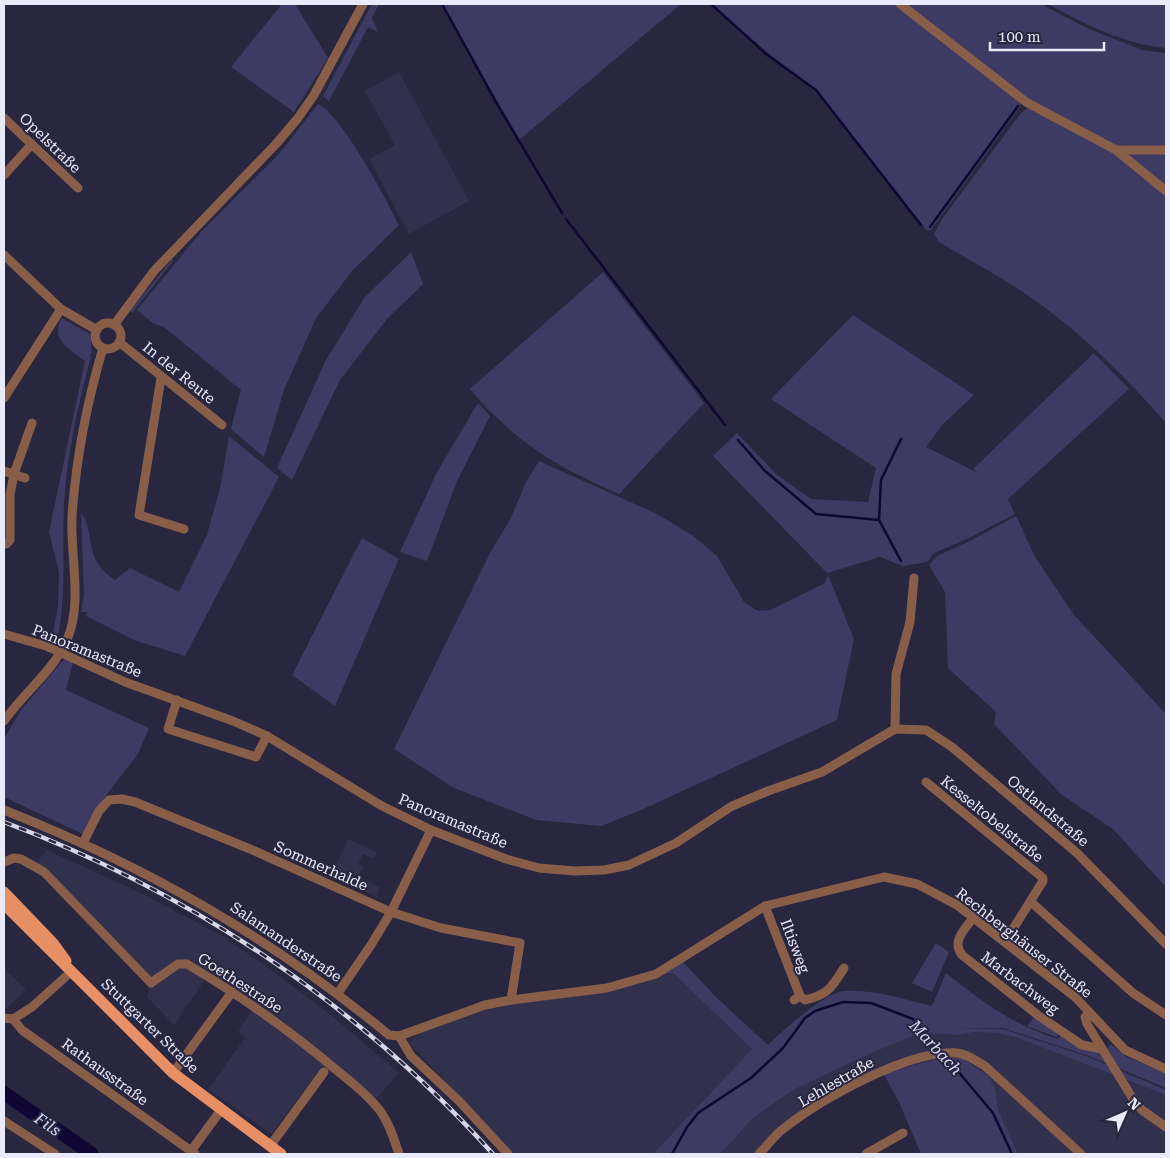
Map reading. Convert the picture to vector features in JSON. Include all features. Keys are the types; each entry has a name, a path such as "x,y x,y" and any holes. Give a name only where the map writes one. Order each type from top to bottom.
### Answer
{"main road":[{"name":"Stuttgarter Straße","path":"4,892 53,943 72,971"},
{"name":"Stuttgarter Straße","path":"4,904 52,955 72,971 173,1073 281,1154"}],"street":[{"path":"114,325 154,271 276,144 298,118 314,96 363,4"},
{"path":"900,4 1026,102 1116,150 1166,191"},
{"name":"Opelstraße","path":"4,118 78,188"},
{"path":"4,175 32,144"},
{"path":"1116,150 1166,150"},
{"path":"4,255 61,309 97,330"},
{"path":"4,398 61,309"},
{"path":"105,324 114,325 120,334 119,342 112,348 104,348 95,339 97,330 105,324"},
{"name":"In der Reute","path":"119,342 161,378 222,425"},
{"path":"4,721 60,654 70,631 74,609 72,518 75,478 92,386 104,348"},
{"path":"161,378 139,515 184,529"},
{"path":"6,544 10,540 10,495 14,474 32,423"},
{"path":"4,471 25,478"},
{"path":"895,729 896,674 910,622 914,578"},
{"name":"Panoramastraße","path":"4,634 46,646 60,654 126,682 267,736 382,806 430,830 506,859 540,868 575,871 604,870 630,865 676,843 732,806 768,790 822,772 895,729"},
{"path":"177,700 168,729 256,758 267,736"},
{"name":"Ostlandstraße","path":"895,729 926,730 940,738 1077,853 1166,944"},
{"name":"Kesseltobelstraße","path":"926,782 1042,878 1043,881 1031,902 1005,942"},
{"name":"Sommerhalde","path":"83,843 99,812 109,800 122,799 135,802 250,849 391,912 440,928 520,943 511,1000"},
{"name":"Salamanderstraße","path":"4,810 83,843 214,911 304,968 389,1035 399,1036"},
{"path":"338,993 371,946 391,912 430,830"},
{"name":"Goethestraße","path":"4,862 14,858 21,859 44,872 150,983 178,964 187,964 232,992 313,1050 364,1092 381,1112 392,1130 399,1154"},
{"name":"Rechberghäuser Straße","path":"399,1036 485,1005 607,988 656,974 765,906 884,876 902,879 931,890 974,917 1075,998 1125,1050 1166,1069"},
{"path":"1031,902 1130,990 1166,1015"},
{"name":"Iltisweg","path":"765,906 797,998 805,1000 818,998 830,991 844,968"},
{"name":"Marbachweg","path":"974,917 957,940 957,947 962,955 1039,1016 1082,1045 1102,1049"},
{"path":"8,1018 32,1007 72,971"},
{"path":"173,1073 232,992"},
{"path":"1089,1012 1085,1017 1086,1021 1142,1110 1166,1127"},
{"name":"Rathausstraße","path":"8,1018 193,1153 221,1110"},
{"path":"399,1036 411,1056 459,1101 508,1154"},
{"name":"Lehlestraße","path":"759,1154 782,1130 829,1099 880,1071 929,1056 955,1053 969,1057 985,1066 1081,1154"},
{"path":"270,1146 324,1072"},
{"path":"4,1121 55,1154"},
{"path":"866,1154 903,1133"}],"shaded area":[{"path":"282,4 295,4 328,58 294,112 231,67"},
{"path":"372,4 379,4 372,18 378,32 368,27 329,101 323,96"},
{"path":"443,4 681,4 519,140"},
{"path":"712,4 896,4 1020,102 1020,107 931,230 927,231 817,91 767,52"},
{"path":"905,4 1041,4 1089,29 1142,50 1166,53 1166,147 1111,145 1026,99"},
{"path":"1048,4 1166,4 1166,48 1120,38 1090,26"},
{"path":"399,72 469,201 409,234 369,159 395,145 365,91"},
{"path":"318,104 328,111 351,140 399,225 353,270 316,318 284,390 264,457 231,429 241,390 164,327 154,324 137,310 201,232 280,153"},
{"path":"1029,107 1116,153 1166,194 1166,423 1138,392 1077,333 1019,289 939,242 934,234 942,219 1021,113"},
{"path":"1131,150 1166,152 1166,188 1129,156"},
{"path":"411,252 423,284 387,319 340,380 292,480 277,468 325,362 364,298"},
{"path":"173,258 173,261 132,313 130,311"},
{"path":"603,272 704,403 619,494 575,474 538,451 503,424 470,389"},
{"path":"853,315 974,395 943,424 926,447 978,473 973,469 1094,353 1129,389 1008,499 1015,514 967,539 934,553 927,562 903,566 880,557 827,573 713,456 737,433 776,474 811,499 868,502 876,468 771,399"},
{"path":"62,318 90,334 92,353 89,356 91,357 70,448 64,504 62,607 57,641 52,638 58,607 59,572 49,532 85,361 68,348 60,338 58,332"},
{"path":"478,403 490,416 457,481 427,561 400,552 437,472"},
{"path":"229,436 279,477 185,656 134,640 86,616 87,612 81,612 84,595 81,512 86,521 94,556 105,572 115,580 130,568 179,592 207,535 221,484"},
{"path":"539,461 657,514 692,535 717,556 744,602 758,611 770,610 825,583 828,575 854,639 837,720 641,810 601,826 536,820 454,788 394,749 491,551 510,520 526,482"},
{"path":"1016,516 1035,557 1074,615 1166,714 1166,887 1113,829 1062,795 994,724 996,712 948,668 945,592 929,565 937,556 968,542"},
{"path":"362,538 399,559 335,706 292,675"},
{"path":"65,658 73,663 66,690 149,728 138,754 107,794 83,834 4,797 4,739 21,710"},
{"path":"348,839 377,852 374,859 363,854 358,865 363,867 358,877 380,887 376,897 331,876"},
{"path":"47,850 141,893 170,908 179,915 185,916 222,936 269,968 332,1016 399,1073 376,1099 328,1059 271,1134 208,1089 245,1038 238,1032 256,1004 209,974 174,1025 147,997 150,979 36,863"},
{"path":"936,943 949,952 932,992 912,983"},
{"path":"4,957 6,970 26,990 4,1010"},
{"path":"681,960 717,998 768,1045 815,1005 825,998 844,991 877,993 932,1006 946,973 999,1012 1026,1027 1058,1039 1062,1034 1105,1051 1111,1044 1125,1056 1166,1073 1166,1088 1089,1056 1003,1028 956,1028 1003,1029 1089,1057 1166,1090 1166,1095 1015,1037 995,1033 974,1032 960,1035 921,1033 874,1052 795,1089 754,1117 720,1154 653,1154 752,1049 673,973 656,974"},
{"path":"672,972 752,1049 653,1154 514,1154 409,1043 419,1033 511,1000 586,991"},
{"path":"1034,1017 1059,1034 1056,1037 1027,1026"},
{"path":"973,1032 995,1033 1015,1037 1166,1095 1166,1154 1018,1154 998,1109 995,1089 962,1058 934,1060 883,1073 827,1095 780,1126 753,1154 720,1154 754,1117 795,1089 874,1052 921,1033 960,1035"},
{"path":"949,1058 962,1058 989,1077 995,1089 998,1109 1018,1154 921,1154 899,1102 883,1073"}],"waterway":[{"path":"442,4 497,104 562,213"},
{"path":"711,4 766,54 816,90 921,225"},
{"path":"930,227 1018,106"},
{"path":"566,219 725,425"},
{"path":"879,520 881,480 901,439"},
{"path":"738,440 764,470 816,514 879,520 901,561"},
{"name":"Marbach","path":"672,1154 687,1127 698,1113 751,1078 783,1048 805,1018 815,1011 843,1002 871,1003 913,1019 941,1051"},
{"name":"Marbach","path":"946,1057 993,1113 1012,1154"},
{"name":"Fils","path":"4,1093 92,1154"}],"railway":[{"path":"4,822 73,851 141,883 206,919 269,959 329,1002 386,1049 441,1100 493,1154"}]}
